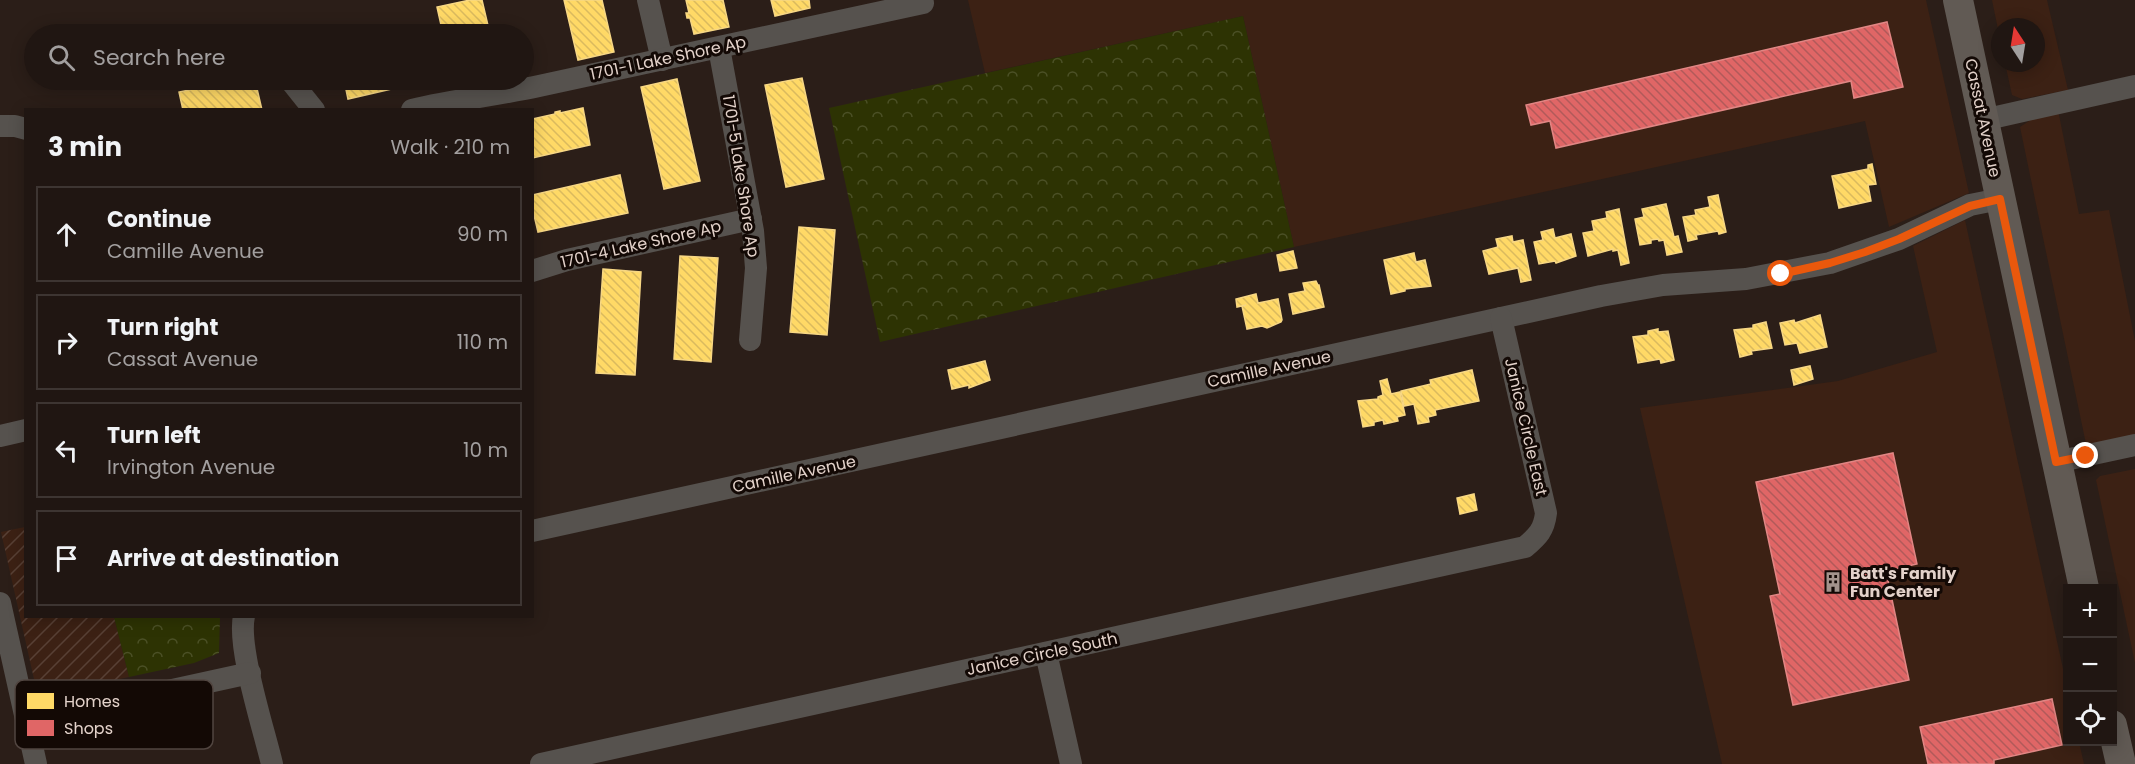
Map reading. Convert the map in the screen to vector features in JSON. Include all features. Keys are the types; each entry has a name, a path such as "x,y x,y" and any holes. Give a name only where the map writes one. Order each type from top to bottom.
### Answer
{"main road":[{"name":"Cassat Avenue","path":"1958,0 2083,584"},
{"path":"2117,746 2121,764"}],"street":[{"path":"648,0 662,60"},
{"name":"1701-1 Lake Shore Ap","path":"534,87 923,3"},
{"name":"1701-5 Lake Shore Ap","path":"719,48 751,219 756,268 750,340"},
{"path":"1983,120 2135,86"},
{"path":"298,90 312,108"},
{"name":"1701-1 Lake Shore Ap","path":"420,108 452,100 521,90"},
{"path":"0,126 24,128"},
{"name":"Camille Avenue","path":"534,531 1501,318 1663,285 1746,279 1830,263 1899,239 1970,206 2000,199"},
{"name":"1701-4 Lake Shore Ap","path":"534,271 567,260 751,219"},
{"name":"Janice Circle East","path":"1501,318 1546,513 1540,535"},
{"path":"0,436 24,430"},
{"path":"2056,462 2135,445"},
{"name":"Janice Circle South","path":"541,764 1525,547 1540,535"},
{"path":"0,603 17,680"},
{"path":"244,618 242,626 250,673 273,764"},
{"path":"1046,653 1071,764"},
{"path":"213,681 250,673"},
{"path":"32,749 36,764"}],"shaded area":[{"path":"968,0 1926,0 1969,193 1889,227 1865,121 1294,247 1243,16 985,73"},
{"path":"1992,0 2047,0 2068,90 2022,99 2012,95 2007,72 2045,72 2045,18 1996,18"},
{"path":"2058,110 2079,214 2109,210 2135,341 2135,437 2093,445 2086,444 2020,127 2038,115"},
{"path":"1965,220 2063,669 2063,746 2080,746 2084,764 1722,764 1640,408 1838,381 1937,352 1913,246"},
{"path":"2135,469 2135,663 2096,480 2100,476"},
{"path":"24,527 24,618 114,618 129,677 115,680 34,679 1,532"}],"green space":[{"path":"1243,16 1294,247 880,342 829,108"},
{"path":"114,618 220,618 219,653 194,663 129,677"}],"building: Homes":[{"path":"470,0 482,0 488,24 441,24 437,7"},
{"path":"564,0 602,0 614,52 578,60"},
{"path":"686,0 723,0 729,27 694,34 690,18 687,18 686,13 689,13"},
{"path":"771,0 809,0 810,8 775,16"},
{"path":"802,78 824,179 786,187 765,85"},
{"path":"677,79 700,181 664,189 641,87"},
{"path":"257,90 262,108 183,108 179,92"},
{"path":"346,90 387,90 348,99"},
{"path":"583,108 590,145 534,158 534,119 555,114 555,112 560,111 560,113"},
{"path":"1872,164 1876,184 1868,185 1871,201 1839,208 1832,176 1868,169 1868,165"},
{"path":"620,175 628,213 538,232 534,215 534,195"},
{"path":"1718,195 1726,232 1696,235 1697,239 1688,241 1683,217 1696,215 1695,210 1710,207 1708,197"},
{"path":"1666,204 1674,237 1678,236 1682,252 1667,255 1664,240 1651,240 1651,243 1640,245 1635,219 1644,217 1642,209"},
{"path":"1619,209 1629,263 1621,265 1618,250 1613,251 1613,249 1588,256 1583,233 1594,231 1592,221 1607,218 1606,212"},
{"path":"799,227 835,230 827,335 790,332"},
{"path":"1553,229 1555,238 1571,234 1576,256 1556,263 1555,261 1539,264 1534,242 1543,240 1541,232"},
{"path":"1512,236 1513,242 1523,240 1531,280 1521,282 1518,268 1489,274 1483,251 1498,247 1496,239"},
{"path":"1293,251 1297,268 1280,271 1277,255"},
{"path":"1414,253 1416,262 1425,260 1431,286 1405,289 1405,291 1391,294 1384,260"},
{"path":"680,256 718,258 711,362 674,359"},
{"path":"603,269 641,272 635,375 596,373"},
{"path":"1316,281 1324,307 1293,314 1289,294 1305,291 1303,283"},
{"path":"1256,294 1258,303 1278,299 1281,322 1267,328 1262,326 1247,329 1242,306 1246,305 1237,307 1236,299"},
{"path":"1820,315 1827,347 1800,353 1797,343 1785,345 1780,323 1794,320 1795,323"},
{"path":"1766,322 1772,348 1751,351 1752,354 1740,357 1734,330 1753,328 1753,325"},
{"path":"1658,329 1658,332 1668,331 1674,360 1661,363 1660,359 1638,363 1633,337 1648,335 1648,331"},
{"path":"985,361 990,380 969,388 969,385 952,389 948,370"},
{"path":"1810,366 1813,379 1794,385 1791,370"},
{"path":"1472,370 1479,401 1435,410 1436,415 1428,417 1429,422 1418,424 1414,404 1404,406 1401,391 1431,384 1430,380"},
{"path":"1387,379 1391,394 1400,392 1405,415 1397,417 1398,421 1384,424 1383,420 1363,427 1358,401 1378,399 1383,395 1380,381"},
{"path":"1474,494 1477,510 1460,514 1457,498"}],"building: Shops":[{"path":"1887,22 1903,87 1854,98 1851,81 1556,148 1550,121 1531,125 1526,105"},
{"name":"Batt's Family Fun Center","path":"1893,453 1917,564 1886,571 1909,680 1793,705 1770,596 1780,594 1756,482"},
{"path":"2052,699 2062,745 1994,760 1994,764 1928,764 1920,727"}],"place":[{"name":"Batt's Family Fun Center","path":"1833,582"}],"route":[{"path":"1781,274 1865,252 1970,206 2000,199 2056,462 2086,456"}]}
